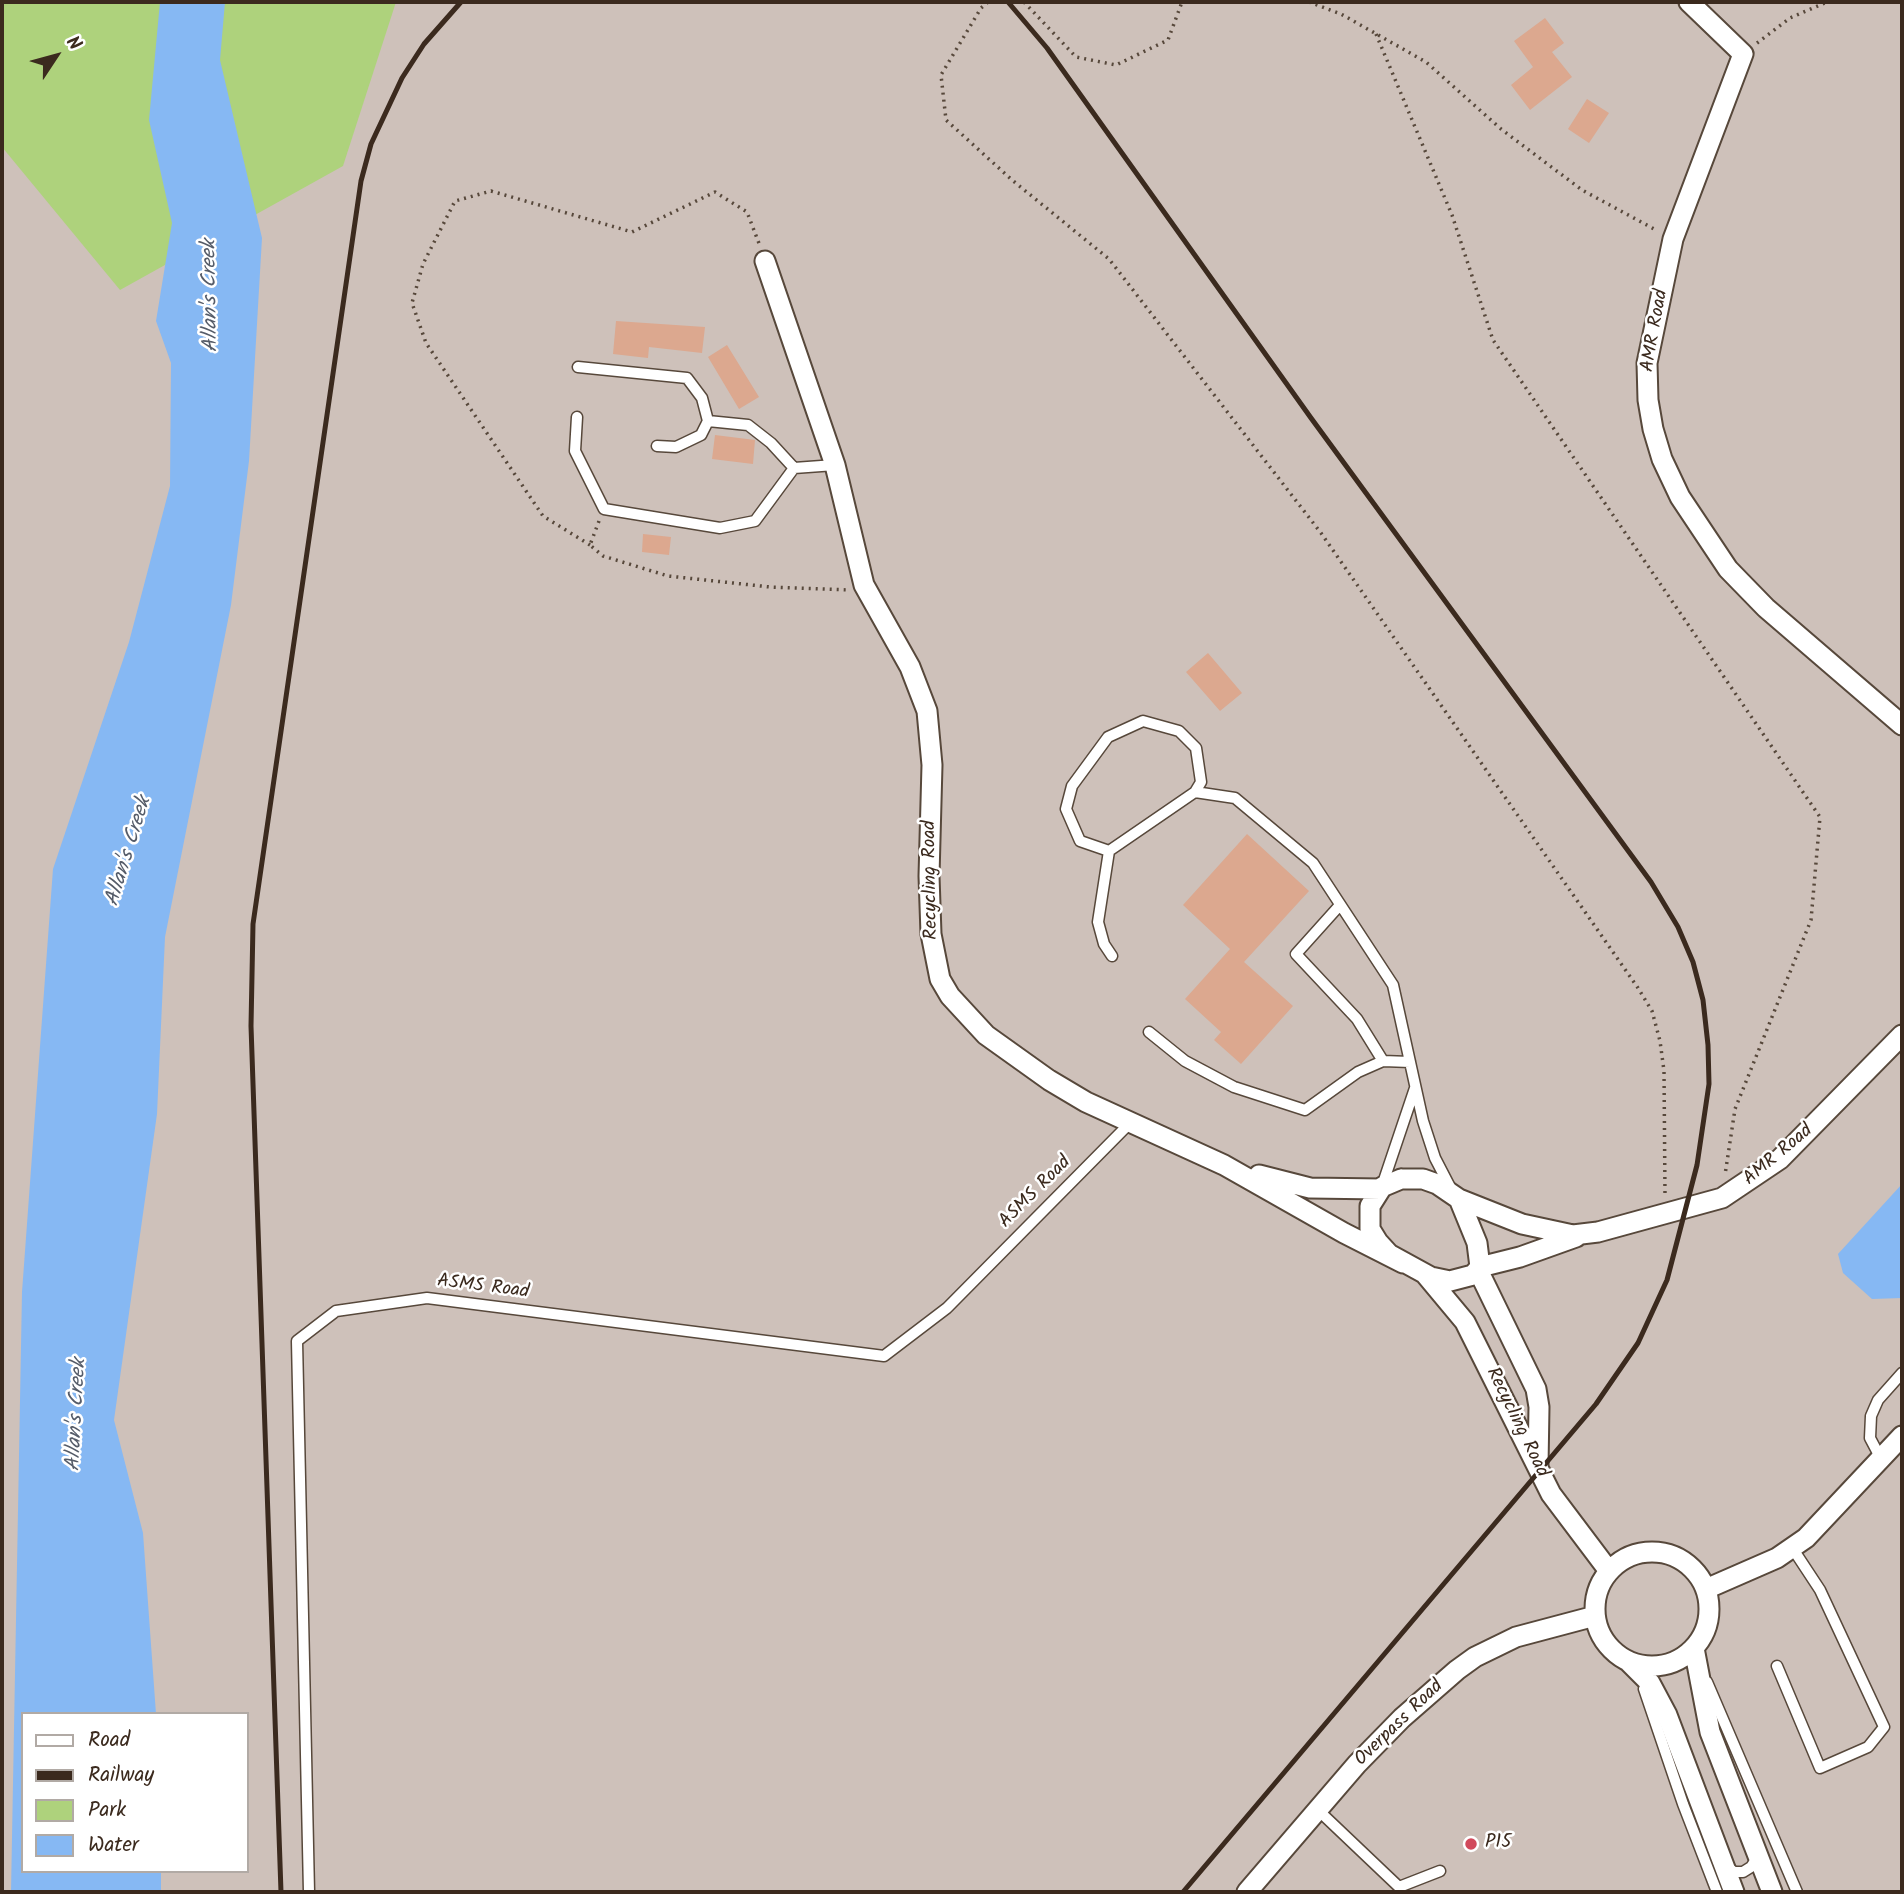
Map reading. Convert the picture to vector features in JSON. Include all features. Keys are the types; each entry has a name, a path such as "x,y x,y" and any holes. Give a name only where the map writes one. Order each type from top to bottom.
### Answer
{"street":[{"path":"1689,2 1743,54"},
{"name":"AMR Road","path":"1743,54 1673,239 1647,363 1648,400 1653,429 1666,469 1700,531 1728,569 1766,608 1902,725"},
{"name":"Recycling Road","path":"765,261 835,465 864,585 910,667 927,711 932,765 929,876 931,934 940,979 968,1017 1010,1055 1086,1102 1224,1165 1344,1233 1404,1263"},
{"name":"AMR Road","path":"1479,1268 1583,1235 1722,1198 1763,1174 1801,1141 1902,1035"},
{"path":"1224,1165 1295,1185 1335,1190 1381,1188 1401,1179 1423,1179 1456,1196 1474,1232 1479,1268 1536,1389 1539,1407 1538,1471"},
{"path":"1381,1188 1370,1206 1370,1229 1384,1249 1425,1275 1441,1280 1460,1280 1479,1268"},
{"name":"AMR Road","path":"1456,1196 1495,1215 1546,1231 1583,1235"},
{"name":"Recycling Road","path":"1425,1275 1455,1308 1475,1340 1538,1471 1568,1520 1609,1571"},
{"path":"1706,1589 1793,1549 1818,1527 1902,1436"},
{"path":"1734,1892 1664,1708 1650,1683 1606,1643 1595,1616 1597,1592 1609,1571 1622,1560 1638,1554 1655,1552 1672,1556 1687,1564 1706,1589 1707,1622 1695,1652 1708,1725 1772,1892"},
{"name":"Overpass Road","path":"1247,1892 1402,1718 1475,1657 1516,1637 1595,1616"},
{"path":"1628,1662 1656,1666 1695,1652"}],"lane":[{"path":"578,367 687,378 702,398 708,421 701,435 689,441 676,447 657,446"},
{"path":"577,417 575,451 604,509 720,528 755,521 794,468 835,465"},
{"path":"708,421 748,425 771,443 794,468"},
{"path":"1109,851 1080,841 1066,809 1072,786 1108,737 1143,721 1179,731 1196,748 1201,782 1195,792 1109,851 1098,922 1104,944 1112,956"},
{"path":"1195,792 1235,798 1313,863 1393,985 1428,1138 1456,1196"},
{"path":"1340,905 1296,954 1357,1018 1383,1061"},
{"path":"1149,1032 1185,1061 1234,1087 1305,1110 1358,1072 1383,1061 1410,1062"},
{"path":"1381,1188 1415,1087"},
{"name":"ASMS Road","path":"309,1892 298,1341 336,1311 427,1298 884,1356 947,1308 1131,1122"},
{"path":"1880,1457 1870,1438 1871,1416 1878,1400 1902,1373"},
{"path":"1777,1666 1821,1768 1868,1747 1884,1727 1820,1590 1793,1549"},
{"path":"1695,1652 1797,1892"},
{"path":"1628,1662 1643,1688 1717,1892"},
{"path":"1318,1810 1395,1889 1440,1871"},
{"path":"1722,1860 1731,1871 1743,1872 1755,1861 1755,1850"}],"path":[{"path":"988,2 981,8 941,75 946,120 1012,180 1109,259 1321,533 1517,810 1638,988 1652,1011 1664,1071 1665,1214"},
{"path":"1024,2 1076,57 1116,65 1168,40 1182,2"},
{"path":"1309,2 1341,14 1426,62 1501,129 1582,190 1673,239"},
{"path":"1743,54 1790,18 1827,2"},
{"path":"1376,34 1452,215 1493,340 1819,817 1811,920 1735,1109 1722,1198"},
{"path":"765,261 747,212 715,192 632,232 491,191 455,201 422,264 412,303 426,343 543,516 603,556 668,576 845,592 864,585"},
{"path":"590,545 604,509"}],"shaded area":[{"path":"2,2 1902,2 1902,1892 2,1892"}],"green space":[{"path":"2,2 396,2 343,166 120,290 2,147"}],"water":[{"name":"Allan's Creek","path":"160,2 225,2 220,60 262,238 249,461 231,605 165,937 157,1114 114,1420 143,1533 156,1712 21,1712 21,1873 161,1873 161,1892 11,1892 22,1292 53,869 129,642 170,486 171,363 156,321 172,223 149,120"},
{"path":"1902,1184 1902,1298 1872,1299 1843,1273 1838,1254"}],"building":[{"path":"1545,18 1564,43 1552,52 1572,77 1530,110 1511,85 1533,67 1514,41"},
{"path":"1587,99 1609,113 1589,143 1568,129"},
{"path":"616,321 705,327 702,353 649,347 648,358 613,354"},
{"path":"727,345 759,397 739,409 708,357"},
{"path":"715,435 755,440 753,464 712,459"},
{"path":"643,534 671,537 669,555 642,552"},
{"path":"1208,653 1242,693 1220,711 1186,672"},
{"path":"1247,834 1309,891 1244,962 1293,1006 1241,1064 1214,1040 1221,1032 1185,999 1230,949 1183,905"}],"railway":[{"path":"281,1892 251,1026 253,924 361,181 371,144 402,78 424,44 461,2"},
{"path":"1008,2 1047,48 1311,418 1651,882 1678,927 1693,962 1703,1000 1708,1045 1709,1084 1697,1165 1667,1280 1638,1343 1596,1404 1183,1892"}],"place":[{"name":"P15","path":"1471,1844"}]}
